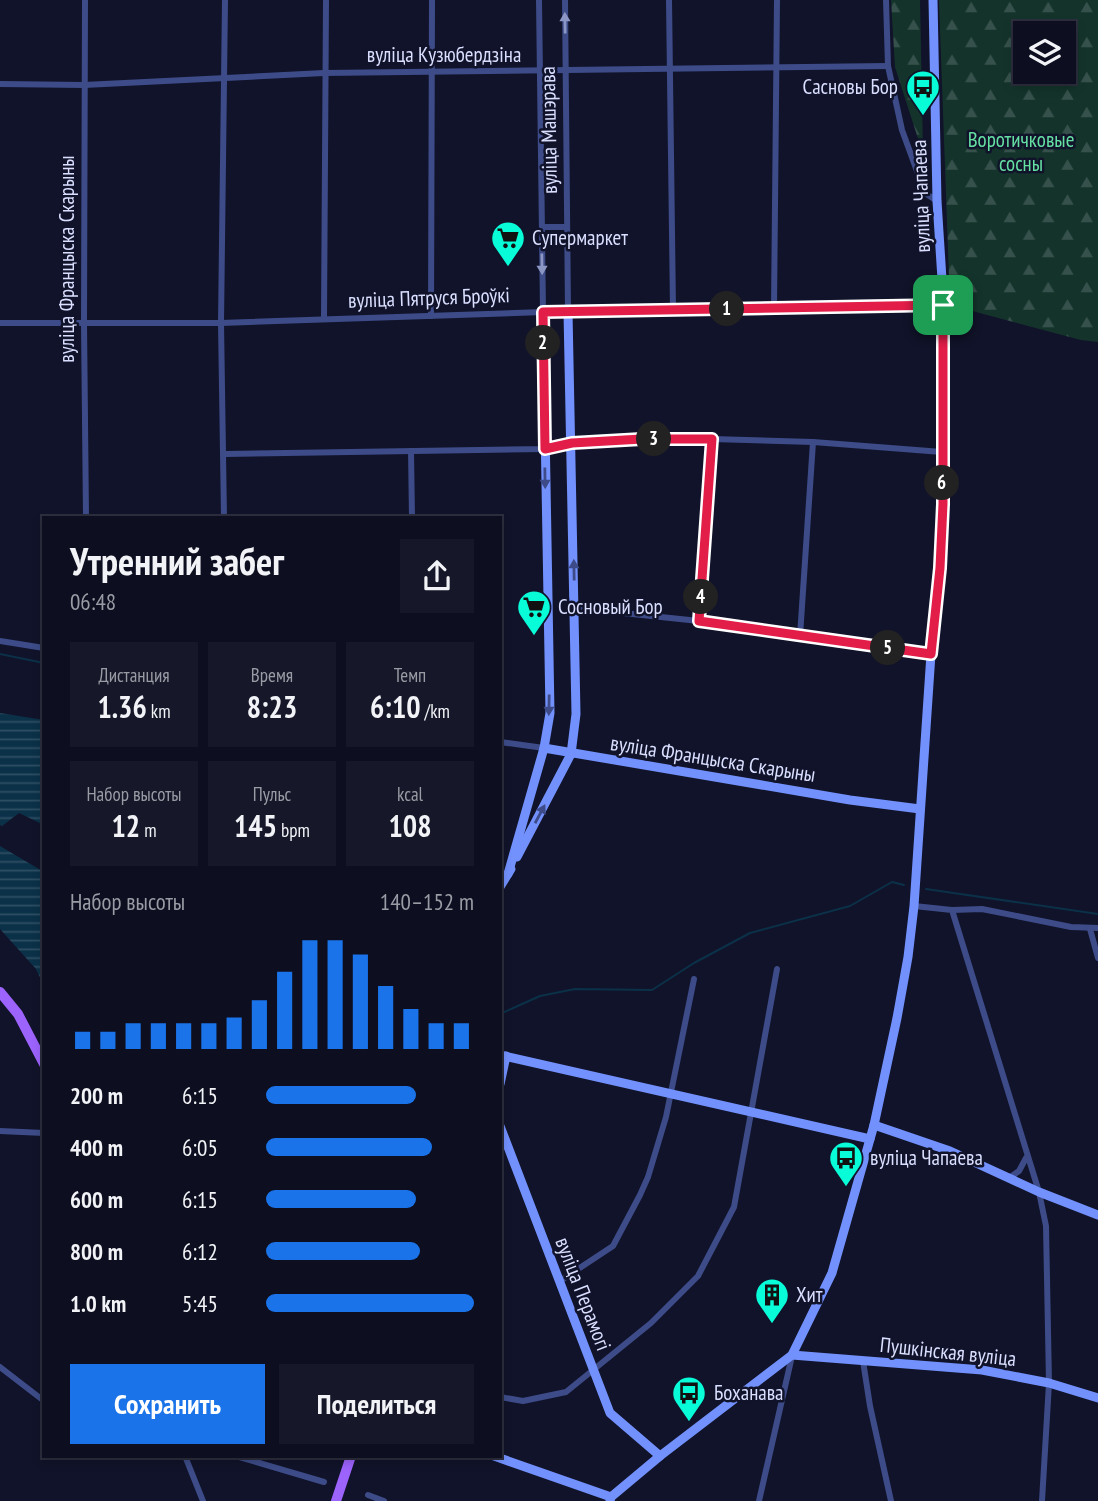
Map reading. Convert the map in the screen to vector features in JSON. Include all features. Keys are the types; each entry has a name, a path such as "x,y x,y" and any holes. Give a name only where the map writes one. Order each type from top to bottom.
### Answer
{"main road":[{"path":"0,992 18,1014 42,1060"},
{"path":"336,1501 350,1458"}],"street":[{"name":"вуліца Францыска Скарыны","path":"85,0 86,516"},
{"path":"224,516 221,323 225,0"},
{"path":"324,318 326,0"},
{"path":"431,316 432,0"},
{"name":"вуліца Машэрава","path":"508,874 544,748 550,713 538,0"},
{"name":"вуліца Машэрава","path":"502,884 571,754 576,714 565,0"},
{"path":"669,0 673,310"},
{"path":"774,308 777,0"},
{"path":"886,0 888,66 902,130 925,193 937,201"},
{"name":"вуліца Чапаева","path":"611,1499 660,1456 793,1355 832,1273 874,1125 906,969 914,906 931,654 940,568 943,305 937,201 933,0"},
{"name":"вуліца Кузюбердзіна","path":"0,84 84,85 324,73 888,66"},
{"path":"542,227 567,227"},
{"name":"вуліца Пятруся Броўкі","path":"0,323 221,323 543,312 943,305"},
{"path":"225,454 545,449 572,443 642,439 813,442 942,452"},
{"path":"699,621 712,439"},
{"path":"800,636 813,442"},
{"path":"411,451 412,516"},
{"path":"575,608 699,621 931,654"},
{"path":"0,641 42,648"},
{"name":"вуліца Францыска Скарыны","path":"502,742 850,800 920,809"},
{"path":"914,906 953,910 982,909 1094,928 1098,958"},
{"path":"953,910 1039,1192 1046,1226 1049,1383 1042,1501"},
{"path":"502,1396 523,1401 566,1392 651,1323 698,1276 734,1207 777,969"},
{"path":"560,1281 613,1246 648,1177 671,1094 694,979"},
{"path":"503,1056 870,1139"},
{"path":"874,1125 950,1151 1039,1192 1098,1215"},
{"path":"0,1131 42,1133"},
{"name":"вуліца Перамогі","path":"502,1131 610,1413 660,1456"},
{"path":"1008,1178 1020,1171 1027,1156"},
{"path":"760,1501 793,1355"},
{"name":"Пушкінская вуліца","path":"793,1355 982,1370 1049,1383 1098,1398"},
{"path":"863,1361 891,1501"},
{"path":"0,1367 42,1399"},
{"path":"186,1458 203,1501"},
{"path":"243,1458 324,1482"},
{"path":"499,1458 611,1499"},
{"path":"368,1496 384,1501"}],"green space":[{"path":"891,0 920,0 923,154 895,67"},
{"name":"Воротичковые сосны","path":"939,0 1098,0 1098,342 1081,340 950,305"}],"water":[{"path":"0,713 42,720 42,824 19,813 0,825"},
{"path":"0,846 42,871 42,982 36,969 0,929"}],"waterway":[{"path":"0,654 42,663"},
{"path":"502,1013 540,996 575,989 652,990 694,963 750,933 850,906 892,882 904,885"},
{"path":"926,889 1098,914"}],"place":[{"name":"Сасновы Бор","path":"923,117"},
{"name":"Супермаркет","path":"508,268"},
{"name":"Сосновый Бор","path":"534,637"},
{"name":"вуліца Чапаева","path":"846,1188"},
{"name":"Хит","path":"772,1325"},
{"name":"Боханава","path":"689,1423"}],"route":[{"path":"943,305 943,504 940,568 931,654 699,621 712,439 572,443 545,449 543,312 943,305"}]}
